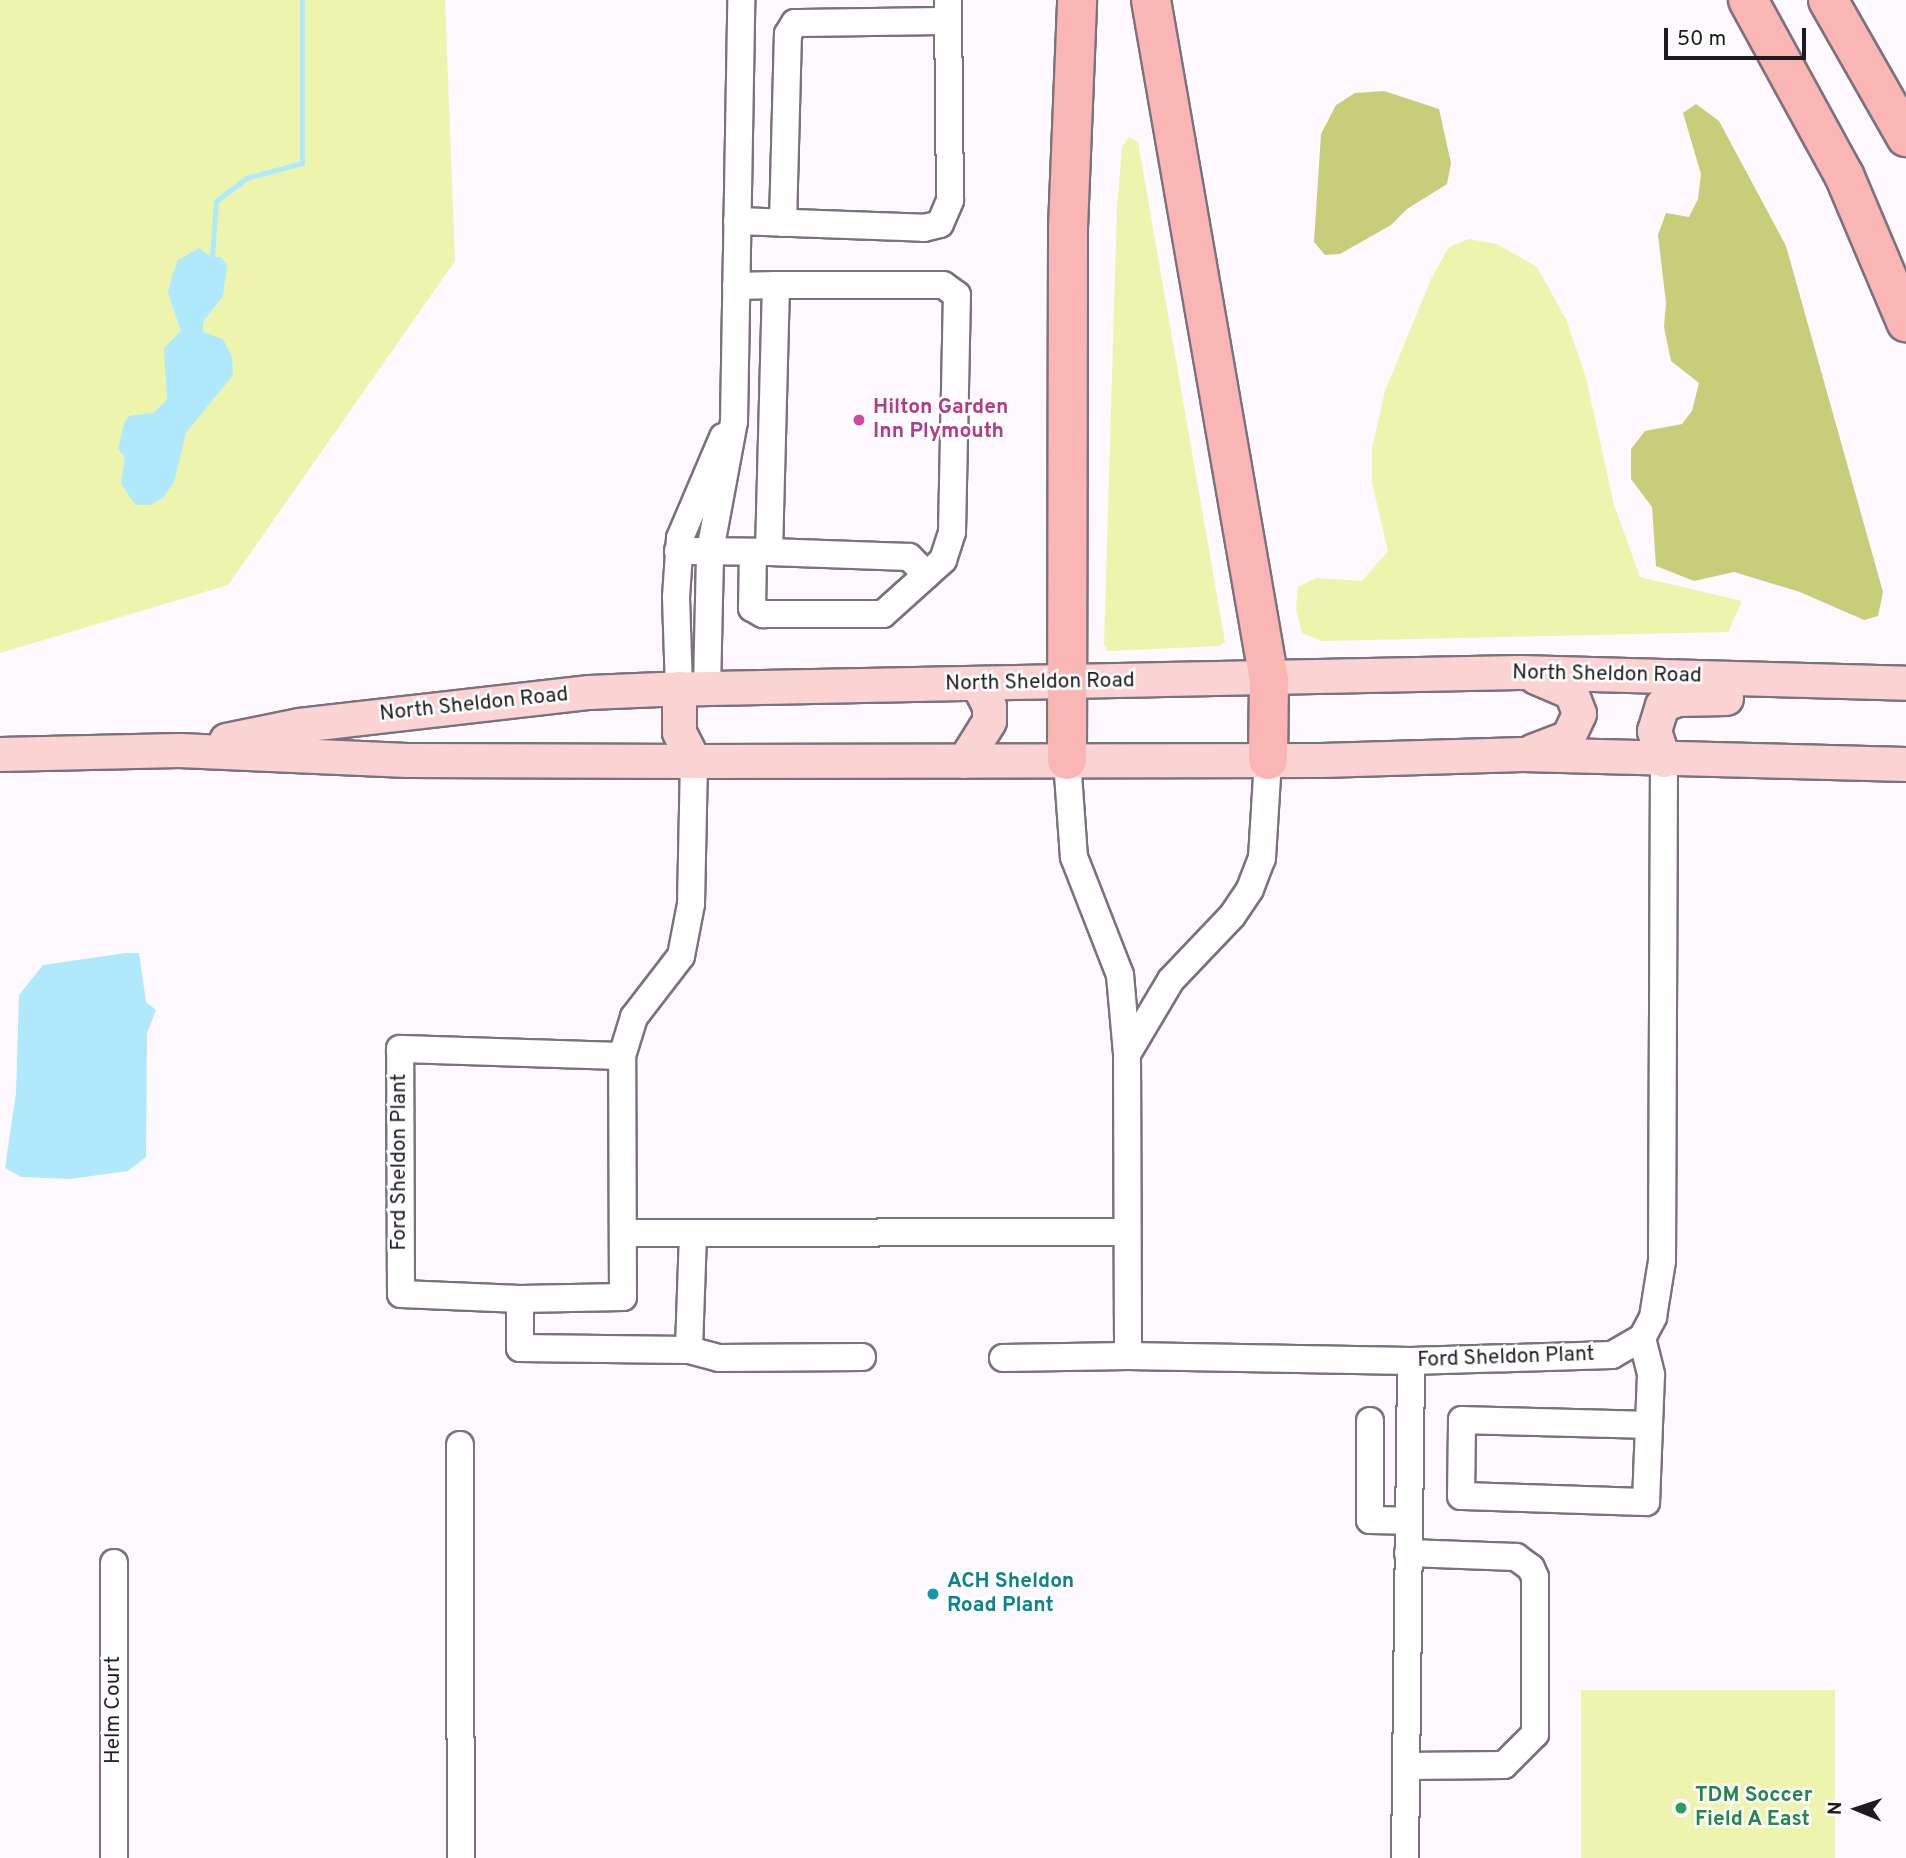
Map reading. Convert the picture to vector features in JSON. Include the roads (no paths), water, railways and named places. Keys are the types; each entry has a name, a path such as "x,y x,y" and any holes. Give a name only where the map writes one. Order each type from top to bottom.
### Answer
{"highway":[{"path":"1068,0 1072,89"},
{"path":"1067,760 1072,89 1077,0"},
{"path":"1152,0 1269,680 1268,760"},
{"path":"1179,0 1195,250"},
{"path":"1740,0 1774,43"},
{"path":"1748,0 1774,43 1844,175 1906,323"},
{"path":"1828,0 1906,137"}],"main road":[{"name":"North Sheldon Road","path":"179,750 299,725 589,692 693,688 1269,680 1519,672 1906,683"},
{"path":"1519,672 1571,692 1579,713 1568,737 1523,754"},
{"path":"1664,760 1654,731 1662,705 1678,699 1833,697 1871,682"},
{"path":"964,761 989,721 989,706 978,684"},
{"path":"693,688 679,732 694,761"},
{"name":"North Sheldon Road","path":"0,754 179,750 407,760 964,761 1268,760 1523,754 1664,760 1904,763"}],"street":[{"path":"693,688 678,551 710,492 732,443 741,0"},
{"path":"737,221 783,223 924,228 940,224 950,200 948,10 795,23 788,34 783,223"},
{"path":"736,286 776,285 943,285 957,295 953,532 943,560 883,614 763,614 752,608 761,552 776,285"},
{"path":"693,688 710,551 710,492"},
{"path":"678,551 909,557 928,575"},
{"path":"1067,760 1074,857 1120,975 1128,1054 1128,1356"},
{"path":"1128,1054 1171,980 1232,916 1250,889 1262,858 1268,760"},
{"path":"1649,1425 1462,1419 1461,1496 1646,1502 1651,1375 1642,1338 1653,1317 1662,1261 1664,760"},
{"name":"Ford Sheldon Plant","path":"622,1056 400,1049 401,1294 520,1299 623,1297 622,1056 634,1017 681,956 691,904 694,761"},
{"path":"623,1233 1127,1232"},
{"path":"689,1350 693,1234"},
{"path":"520,1299 520,1348 689,1350 719,1358 862,1357"},
{"name":"Ford Sheldon Plant","path":"1003,1358 1128,1356 1410,1361 1612,1355 1642,1338"},
{"path":"1405,1858 1410,1361"},
{"path":"1370,1421 1370,1520 1409,1521"},
{"path":"460,1445 461,1858"},
{"path":"1406,1766 1504,1765 1535,1734 1535,1577 1531,1568 1516,1557 1408,1553"},
{"name":"Helm Court","path":"114,1563 114,1858"}],"water":[{"path":"199,248 212,257 221,257 227,265 223,296 203,322 203,332 223,339 232,357 233,375 186,433 174,482 163,498 150,505 135,505 121,483 125,458 118,449 123,427 128,416 153,413 167,400 164,348 181,331 168,293 178,260"},
{"path":"139,953 146,1002 156,1010 147,1033 146,1157 128,1171 70,1179 21,1177 5,1168 16,1093 19,995 43,965"}],"waterway":[{"path":"212,257 216,201 246,178 302,163 302,0"}],"place":[{"name":"Hilton Garden Inn Plymouth","path":"859,420"},
{"name":"ACH Sheldon Road Plant","path":"933,1594"},
{"name":"TDM Soccer Field A East","path":"1681,1808"}]}
